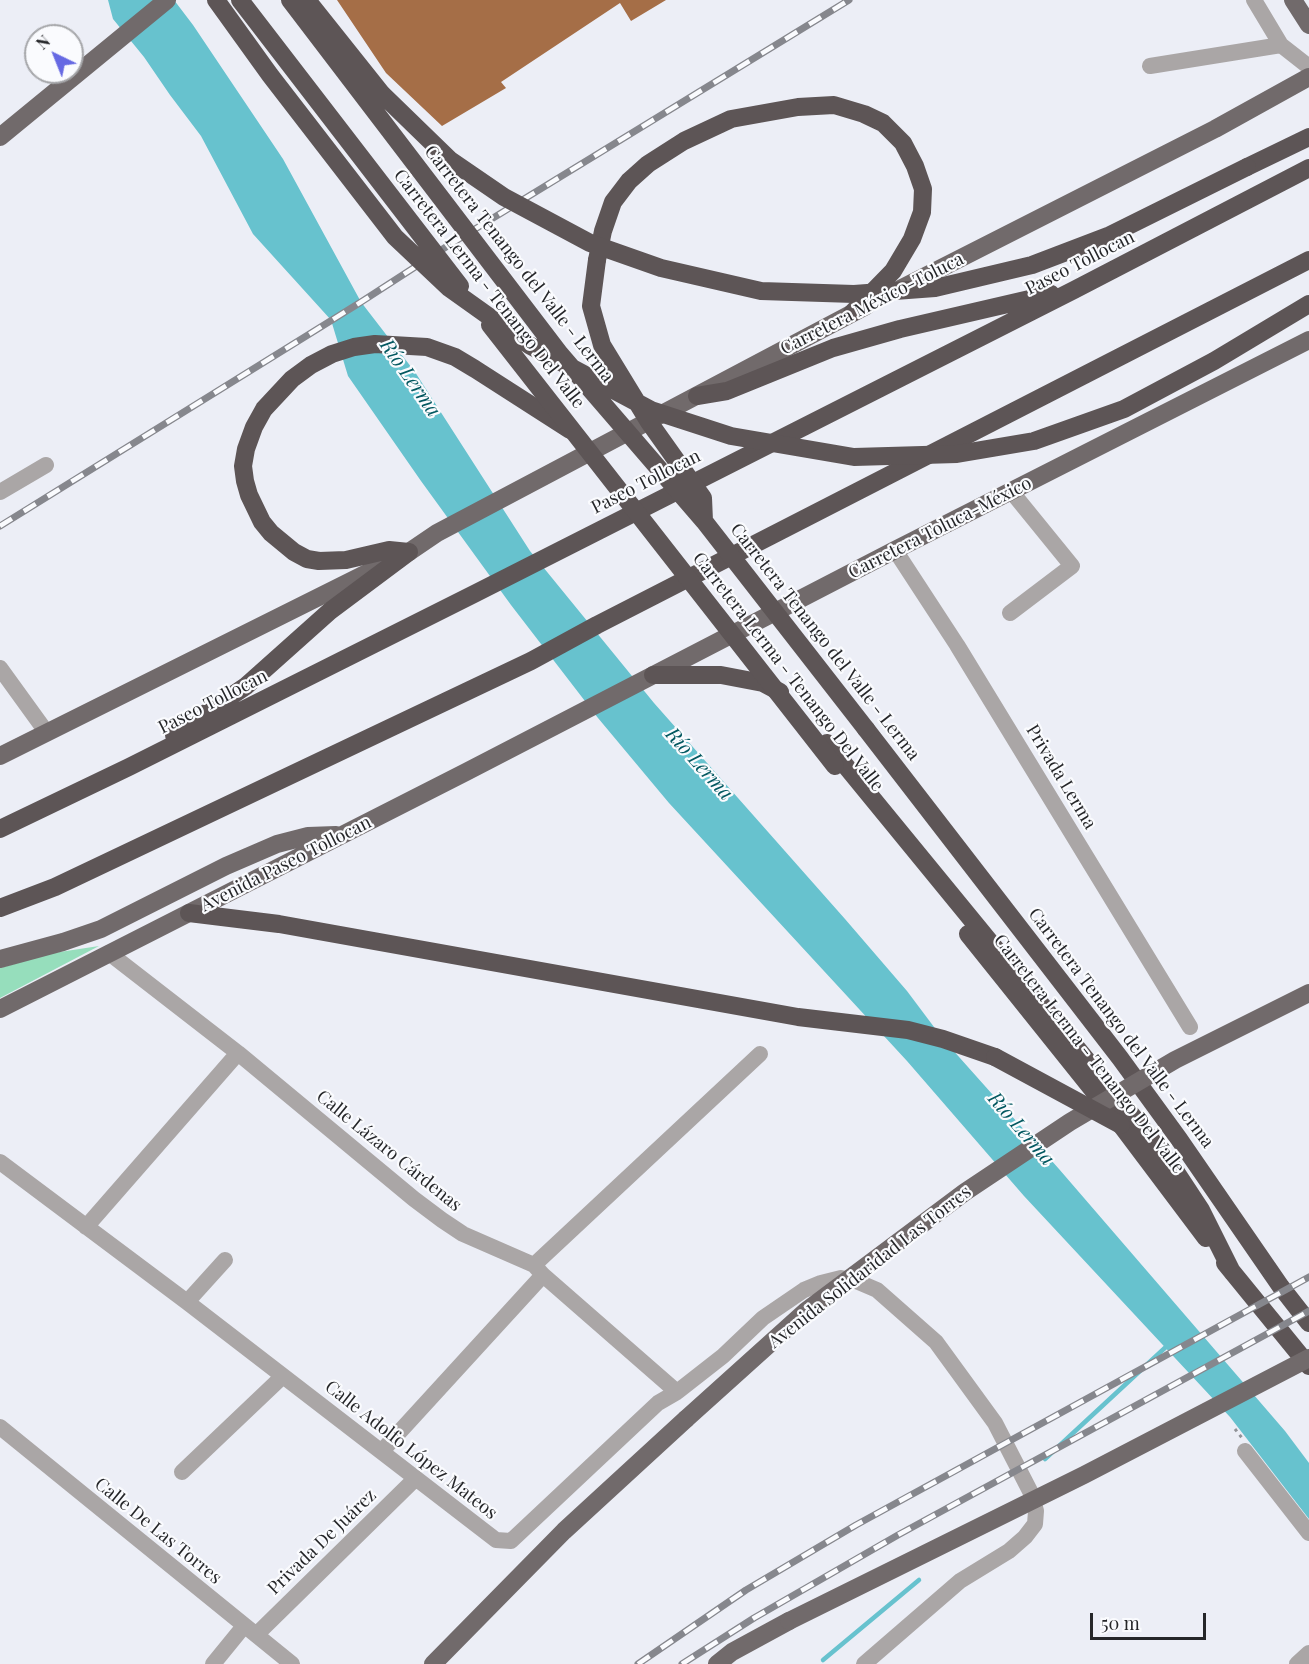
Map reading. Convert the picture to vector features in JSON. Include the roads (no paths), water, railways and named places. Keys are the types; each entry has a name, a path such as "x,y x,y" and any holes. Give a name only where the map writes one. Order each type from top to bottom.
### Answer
{"highway":[{"path":"216,0 270,75 395,237 449,288 529,345 651,410 731,436 854,457 957,454 1034,441 1124,409 1214,361 1309,304"},
{"name":"Carretera Lerma - Tenango Del Valle","path":"240,0 572,431 1121,1125 1232,1272 1309,1366"},
{"name":"Carretera Tenango del Valle - Lerma","path":"290,0 560,354 705,521 1120,1058 1186,1148 1281,1287 1309,1323"},
{"path":"307,0 382,94 450,160 504,197 600,246 661,268 761,291 854,294 935,288 1032,265 1107,236 1309,137"},
{"path":"705,521 703,498 649,422 602,345 596,326 591,306 597,260 603,231 613,202 648,164 684,141 731,119 798,106 834,105 864,114 883,123 903,143 915,166 923,189 922,212 912,238 893,272 852,313"},
{"name":"Paseo Tollocan","path":"0,829 476,593 1074,290 1309,168"},
{"path":"0,908 55,887 531,661 1309,260"},
{"path":"698,396 727,391 833,348 1017,301 1074,290"},
{"path":"409,552 389,550 331,562 307,559 294,552 271,533 254,509 243,466 246,449 264,409 292,379 311,365 354,346 375,344 427,347 455,357 572,431"},
{"path":"129,767 246,686 330,611 409,552"},
{"path":"649,677 721,675 763,683 779,692 807,718 1160,1151 1202,1210 1232,1272"},
{"path":"189,913 279,924 798,1017 908,1030 995,1057 1121,1125"}],"main road":[{"path":"0,137 167,0"},
{"path":"1293,0 1309,25"},
{"name":"Carretera México-Toluca","path":"409,552 437,533 852,313 1215,129 1309,77"},
{"name":"Carretera Toluca-México","path":"571,717 1309,340"},
{"path":"0,756 409,552"},
{"name":"Avenida Paseo Tollocan","path":"0,1009 571,717"},
{"path":"0,959 102,929 226,866 277,844 308,836 344,834"},
{"name":"Avenida Solidaridad Las Torres","path":"433,1664 564,1531 806,1311 965,1192 1070,1122 1166,1066 1309,993"},
{"path":"717,1664 732,1652 789,1621 1084,1475 1309,1358"}],"street":[{"path":"1254,0 1281,45 1309,67"},
{"path":"1150,66 1281,45"},
{"path":"0,492 46,465"},
{"path":"1010,613 1072,566 1011,491"},
{"name":"Privada Lerma","path":"895,550 957,645 1190,1027"},
{"path":"0,668 47,733"},
{"name":"Calle Lázaro Cárdenas","path":"109,953 238,1053 442,1220 473,1240 538,1270 677,1392"},
{"path":"86,1227 238,1053"},
{"path":"382,1451 538,1270 760,1054"},
{"name":"Calle Adolfo López Mateos","path":"0,1162 187,1302 496,1540 511,1541 658,1403 677,1392 723,1356 763,1318 804,1290 841,1278 856,1281 877,1290 936,1342 995,1423 1031,1494 1036,1511 1035,1524 1025,1537 1009,1551 960,1581 864,1664"},
{"path":"187,1302 225,1260"},
{"path":"182,1472 283,1376"},
{"name":"Calle De Las Torres","path":"0,1427 292,1664"},
{"path":"1245,1450 1309,1533"},
{"name":"Privada De Juárez","path":"213,1664 416,1478"},
{"path":"1297,1664 1309,1653"}],"water":[{"name":"Río Lerma","path":"108,0 174,0 283,159 361,302 415,372 530,551 654,703 845,919 907,991 943,1039 1059,1169 1285,1431 1309,1463 1309,1519 1230,1417 1024,1196 907,1061 669,803 598,718 511,605 348,376 331,320 253,234 201,136 144,57 113,19"}],"waterway":[{"path":"1045,1459 1168,1345"},
{"path":"823,1660 919,1580"}],"railway":[{"path":"0,526 449,245 849,0"},
{"path":"638,1664 746,1590 856,1525 1309,1277"},
{"path":"682,1664 754,1618 898,1535 1309,1311"}]}
